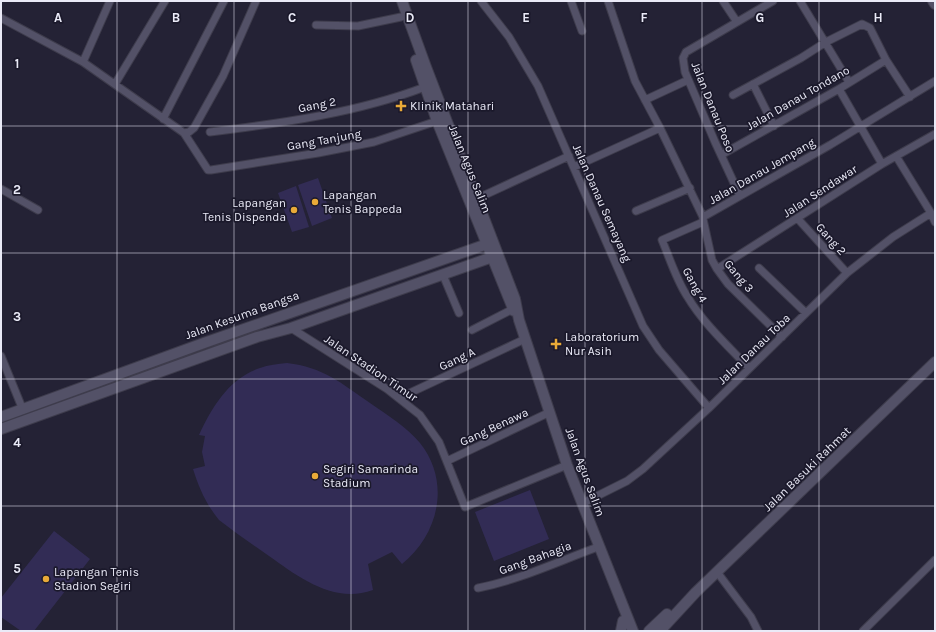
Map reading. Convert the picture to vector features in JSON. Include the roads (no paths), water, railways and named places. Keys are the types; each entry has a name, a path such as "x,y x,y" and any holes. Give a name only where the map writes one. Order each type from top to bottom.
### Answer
{"street":[{"path":"83,62 110,1"},
{"path":"115,84 165,1"},
{"path":"163,119 224,1"},
{"path":"1,18 83,62 182,133 190,132 194,128 216,91 256,1"},
{"name":"Jalan Danau Semayang","path":"482,1 509,37 531,73 574,167 643,326 659,350 709,408"},
{"path":"571,1 582,31"},
{"name":"Jalan Danau Jempang","path":"608,1 635,81 690,188 703,220 740,196 860,127 935,81"},
{"path":"723,1 737,22"},
{"name":"Jalan Danau Poso","path":"740,196 688,80 682,63 686,52 773,1"},
{"path":"800,1 850,82"},
{"name":"Jalan Agus Salim","path":"402,2 401,16 414,44 441,119 495,256 513,309 519,320"},
{"name":"Jalan Agus Salim","path":"402,2 425,87 441,119 476,199 490,243"},
{"path":"316,25 358,26 401,16"},
{"path":"733,95 859,24 867,25 886,60 910,97"},
{"name":"Jalan Danau Tondano","path":"721,155 839,89 886,60"},
{"path":"646,100 688,80"},
{"path":"753,84 774,126"},
{"name":"Gang 2","path":"210,132 332,114 425,87"},
{"path":"839,89 882,164"},
{"name":"Gang Tanjung","path":"182,133 208,170 211,170 360,145 388,138 441,119"},
{"path":"574,167 660,128"},
{"name":"Jalan Sendawar","path":"717,269 798,219 882,164 935,134"},
{"path":"476,199 569,156"},
{"path":"896,156 935,222"},
{"path":"636,210 690,188"},
{"path":"1,189 38,210"},
{"name":"Jalan Danau Toba","path":"583,503 627,481 643,470 709,408 847,273 893,237 931,213"},
{"name":"Gang 2","path":"798,219 847,273"},
{"name":"Gang 3","path":"703,220 712,260 717,269 728,284 782,337"},
{"name":"Gang 4","path":"703,220 662,240 676,275 693,306 714,332 749,368"},
{"name":"Jalan Kesuma Bangsa","path":"1,417 259,323 490,243"},
{"path":"1,429 264,335 291,328 495,256"},
{"name":"Jalan Agus Salim","path":"495,256 516,303 519,320 525,339 567,464 598,546 609,567 633,631"},
{"path":"759,268 806,313"},
{"path":"443,275 459,313"},
{"path":"472,330 513,309"},
{"path":"259,323 264,335"},
{"name":"Jalan Stadion Timur","path":"291,328 399,398 426,422 435,436 447,461 465,507 567,464"},
{"name":"Gang A","path":"399,398 525,339"},
{"path":"204,343 207,356"},
{"path":"1,356 23,410"},
{"name":"Jalan Basuki Rahmat","path":"660,631 696,592 935,362"},
{"name":"Gang Benawa","path":"447,461 550,412"},
{"name":"Gang Bahagia","path":"478,588 493,585 538,570 598,546"},
{"path":"604,560 604,569 628,631"},
{"path":"867,629 935,560"},
{"path":"717,572 751,617 758,631"},
{"name":"Jalan Basuki Rahmat","path":"648,631 668,613 696,592"},
{"path":"621,631 623,621"}],"place":[{"name":"Klinik Matahari","path":"401,106"},
{"name":"Lapangan Tenis Bappeda","path":"315,202"},
{"name":"Lapangan Tenis Dispenda","path":"294,210"},
{"name":"Laboratorium Nur Asih","path":"556,344"},
{"name":"Segiri Samarinda Stadium","path":"315,476"},
{"name":"Lapangan Tenis Stadion Segiri","path":"46,579"}]}
